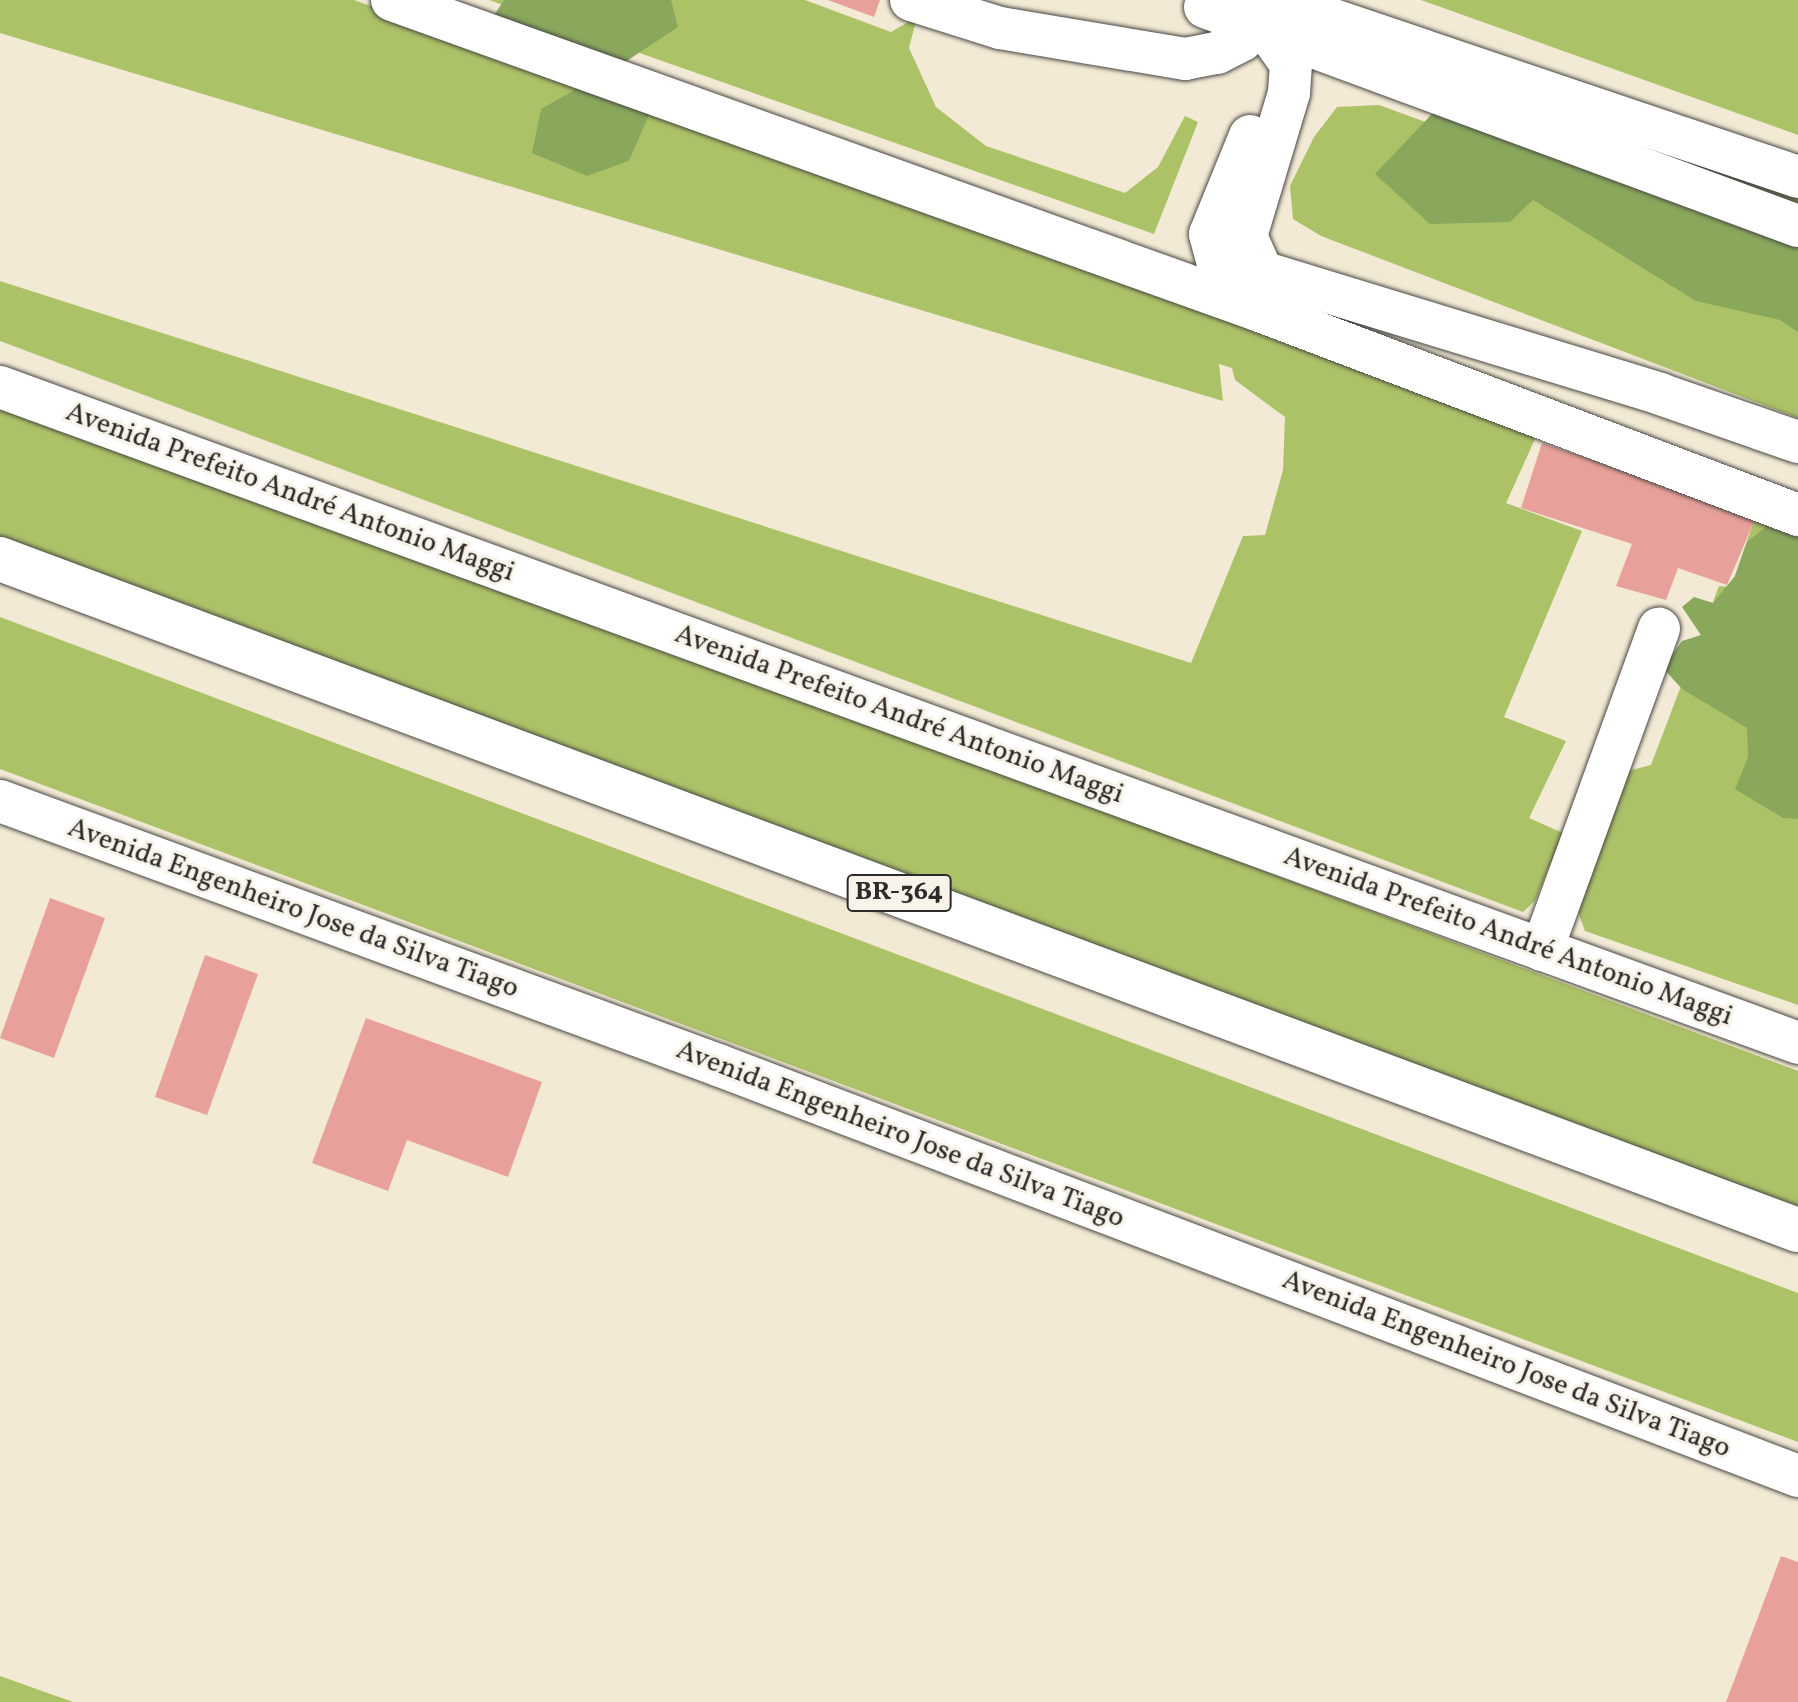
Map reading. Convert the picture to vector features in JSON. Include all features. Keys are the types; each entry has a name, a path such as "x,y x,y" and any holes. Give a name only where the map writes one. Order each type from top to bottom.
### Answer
{"main road":[{"name":"BR-364","path":"0,559 1798,1230"}],"street":[{"path":"392,0 1259,291 1798,515"},
{"path":"911,0 1000,28 1185,59 1217,53 1258,18"},
{"path":"1200,3 1798,177"},
{"path":"1258,18 1270,75 1210,234 1222,279 1660,394 1798,442"},
{"path":"1258,18 1798,226"},
{"name":"Avenida Prefeito André Antonio Maggi","path":"0,387 1798,1043"},
{"path":"1542,950 1659,629"},
{"name":"Avenida Engenheiro Jose da Silva Tiago","path":"0,801 718,1065 1798,1476"}],"green space":[{"path":"0,0 354,0 1540,428 1506,503 1582,531 1504,717 1566,741 1529,818 1563,833 1535,901 1523,912 0,341 0,281 1191,663 1243,536 1265,535 1283,470 1285,417 1235,380 1232,368 1219,364 1223,401 0,33"},
{"path":"489,0 805,0 891,32 917,17 909,48 936,107 986,146 1125,193 1158,167 1185,116 1198,122 1154,234"},
{"path":"504,0 671,0 678,27 622,64 493,17"},
{"path":"1421,0 1798,0 1798,135"},
{"path":"585,84 652,108 629,161 587,176 532,153 541,109"},
{"path":"1448,97 1674,155 1798,198 1798,332 1780,320 1696,301 1533,200 1510,222 1430,224 1375,174"},
{"path":"1379,105 1798,258 1798,418 1321,236 1293,219 1290,186 1314,137 1337,107"},
{"path":"0,398 1798,1071 1798,1210 0,537"},
{"path":"1757,512 1798,527 1798,1005 1585,931 1577,909 1624,772 1651,765 1719,586 1731,587"},
{"path":"1776,519 1798,520 1798,819 1783,818 1735,789 1748,757 1747,728 1682,689 1663,668 1682,641 1701,635 1682,607 1694,597 1713,603 1735,576 1747,542"},
{"path":"0,617 1798,1293 1798,1442 0,769"},
{"path":"0,1676 73,1702 0,1702"}],"building":[{"path":"828,0 880,0 874,17"},
{"path":"1542,443 1756,517 1727,585 1678,568 1666,600 1616,586 1632,544 1521,508"},
{"path":"50,898 105,918 54,1058 0,1038"},
{"path":"205,955 258,974 207,1115 155,1097"},
{"path":"366,1018 542,1082 508,1177 407,1140 388,1191 312,1163"},
{"path":"1781,1556 1798,1562 1798,1702 1726,1702"}]}
